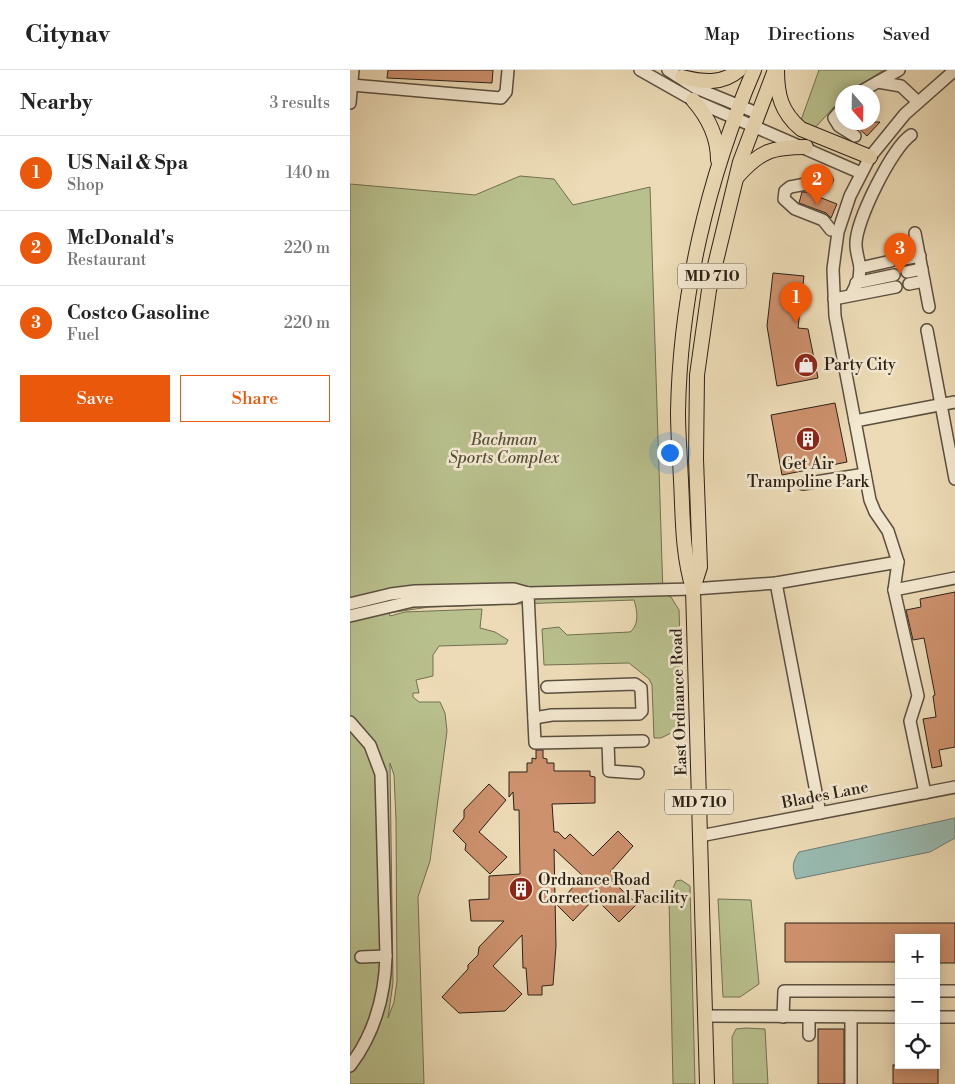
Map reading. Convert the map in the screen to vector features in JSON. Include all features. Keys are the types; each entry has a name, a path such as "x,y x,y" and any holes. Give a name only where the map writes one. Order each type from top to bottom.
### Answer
{"main road":[{"path":"682,77 713,81 728,78 739,70"},
{"name":"East Ordnance Road","path":"707,1084 693,589 685,562 678,413 681,362 695,262 718,167 736,112 754,70"},
{"path":"776,70 781,105 794,123 801,129 870,157"},
{"name":"East Ordnance Road","path":"693,589 700,567 696,459 697,375 708,290 735,179 755,119 776,70"},
{"path":"693,100 705,114 712,127 717,142 718,167"},
{"path":"735,179 752,160 762,153 784,147 806,147"}],"street":[{"path":"350,103 353,70"},
{"path":"352,86 501,98 506,92 508,70"},
{"path":"640,70 693,100 755,119 806,147 861,172"},
{"path":"668,70 736,112"},
{"path":"873,85 898,70"},
{"path":"924,793 910,721 918,696 894,590 898,562 888,531 875,512 870,500 835,316 833,269 838,232 861,172 870,157 905,114 955,70"},
{"path":"878,82 901,86 918,102"},
{"path":"845,130 855,136"},
{"path":"851,296 860,268 856,244 865,214 890,159 910,135"},
{"path":"827,180 790,186 785,191 784,200 795,209 823,220 831,230"},
{"path":"915,232 929,307"},
{"path":"904,259 920,256"},
{"path":"860,268 891,261"},
{"path":"907,272 923,275"},
{"path":"909,284 923,275"},
{"path":"834,299 851,296 895,281 861,280 856,284"},
{"path":"927,330 955,479"},
{"path":"855,421 955,402"},
{"path":"803,484 865,474"},
{"path":"350,616 413,601 514,598 528,594 693,589 776,584 898,562"},
{"path":"894,590 955,578"},
{"path":"776,584 820,813"},
{"path":"350,604 391,594 421,590 514,589 528,594"},
{"path":"528,594 535,743 643,741"},
{"path":"533,687 545,684 547,687 636,684 641,688 642,711 639,714 552,715 547,712 534,715"},
{"path":"350,722 370,745 381,774 386,956 380,1009 368,1037 350,1066"},
{"path":"608,742 609,771 638,773"},
{"name":"Blades Lane","path":"700,836 955,787"},
{"path":"361,957 386,956"},
{"path":"783,1018 784,991 895,991"},
{"path":"940,991 955,991"},
{"path":"705,1016 783,1018 895,1017"},
{"path":"809,1017 809,1035"},
{"path":"850,1017 851,1084"},
{"path":"940,1017 955,1017"}],"green space":[{"path":"819,70 884,70 859,85 835,85 835,106 814,129 800,123"},
{"name":"Bachman Sports Complex","path":"520,176 554,179 573,205 650,187 663,594 671,597 679,610 683,727 661,738 654,738 652,685 649,679 629,663 544,665 542,629 559,627 567,635 630,632 636,621 637,612 634,600 429,607 389,613 390,616 405,612 482,609 480,628 495,632 508,640 506,644 439,646 433,655 433,676 416,680 419,693 413,693 413,697 419,702 440,702 445,713 447,731 430,861 418,897 424,1084 350,1084 350,184 475,195","holes":["390,763 394,775 397,981 394,1002 388,1018 393,983"]},
{"path":"681,880 690,886 695,1084 673,1084 669,898 676,881"},
{"path":"718,899 751,900 759,984 740,997 723,997"},
{"path":"736,1029 765,1029 768,1084 733,1084 732,1037"}],"water":[{"path":"955,818 955,838 930,852 796,879 793,865 799,852"}],"building":[{"path":"388,70 493,70 492,83 387,78"},
{"path":"861,130 873,130 867,136"},
{"path":"802,192 837,204 831,218 826,213 799,203"},
{"path":"773,273 804,276 798,328 808,329 818,378 777,386 767,326"},
{"name":"Get Air Trampoline Park","path":"835,403 847,462 782,475 771,415"},
{"path":"955,592 955,747 939,750 942,766 932,768 923,719 936,717 933,696 935,695 924,638 913,640 906,610 921,607 920,599"},
{"name":"Ordnance Road Correctional Facility","path":"536,750 543,750 543,758 547,759 547,763 554,763 554,771 590,771 590,776 595,777 595,803 552,804 554,832 558,832 565,839 570,834 593,856 618,831 633,846 610,872 623,871 623,880 610,879 637,904 619,922 595,898 573,921 557,905 583,876 554,849 556,946 553,985 542,986 542,995 528,995 526,968 523,968 522,935 493,966 522,994 505,1011 459,1013 442,997 468,969 468,965 478,955 479,947 504,921 471,921 469,900 489,899 489,876 520,874 519,810 514,810 513,792 509,797 509,772 527,772 527,763 532,763 532,758 536,759"},
{"path":"489,784 506,800 479,832 507,857 490,874 465,850 466,844 453,831 464,818 464,810"},
{"path":"785,923 955,923 955,963 940,963 940,934 895,934 895,962 785,962"},
{"path":"818,1029 844,1029 844,1084 818,1084"},
{"path":"893,1065 895,1065 895,1069 938,1069 938,1084 893,1084"}],"place":[{"name":"McDonald's","path":"817,205"},
{"name":"Costco Gasoline","path":"900,274"},
{"name":"US Nail & Spa","path":"796,323"},
{"name":"Party City","path":"806,365"},
{"name":"Get Air Trampoline Park","path":"808,439"},
{"name":"Ordnance Road Correctional Facility","path":"521,889"}]}
